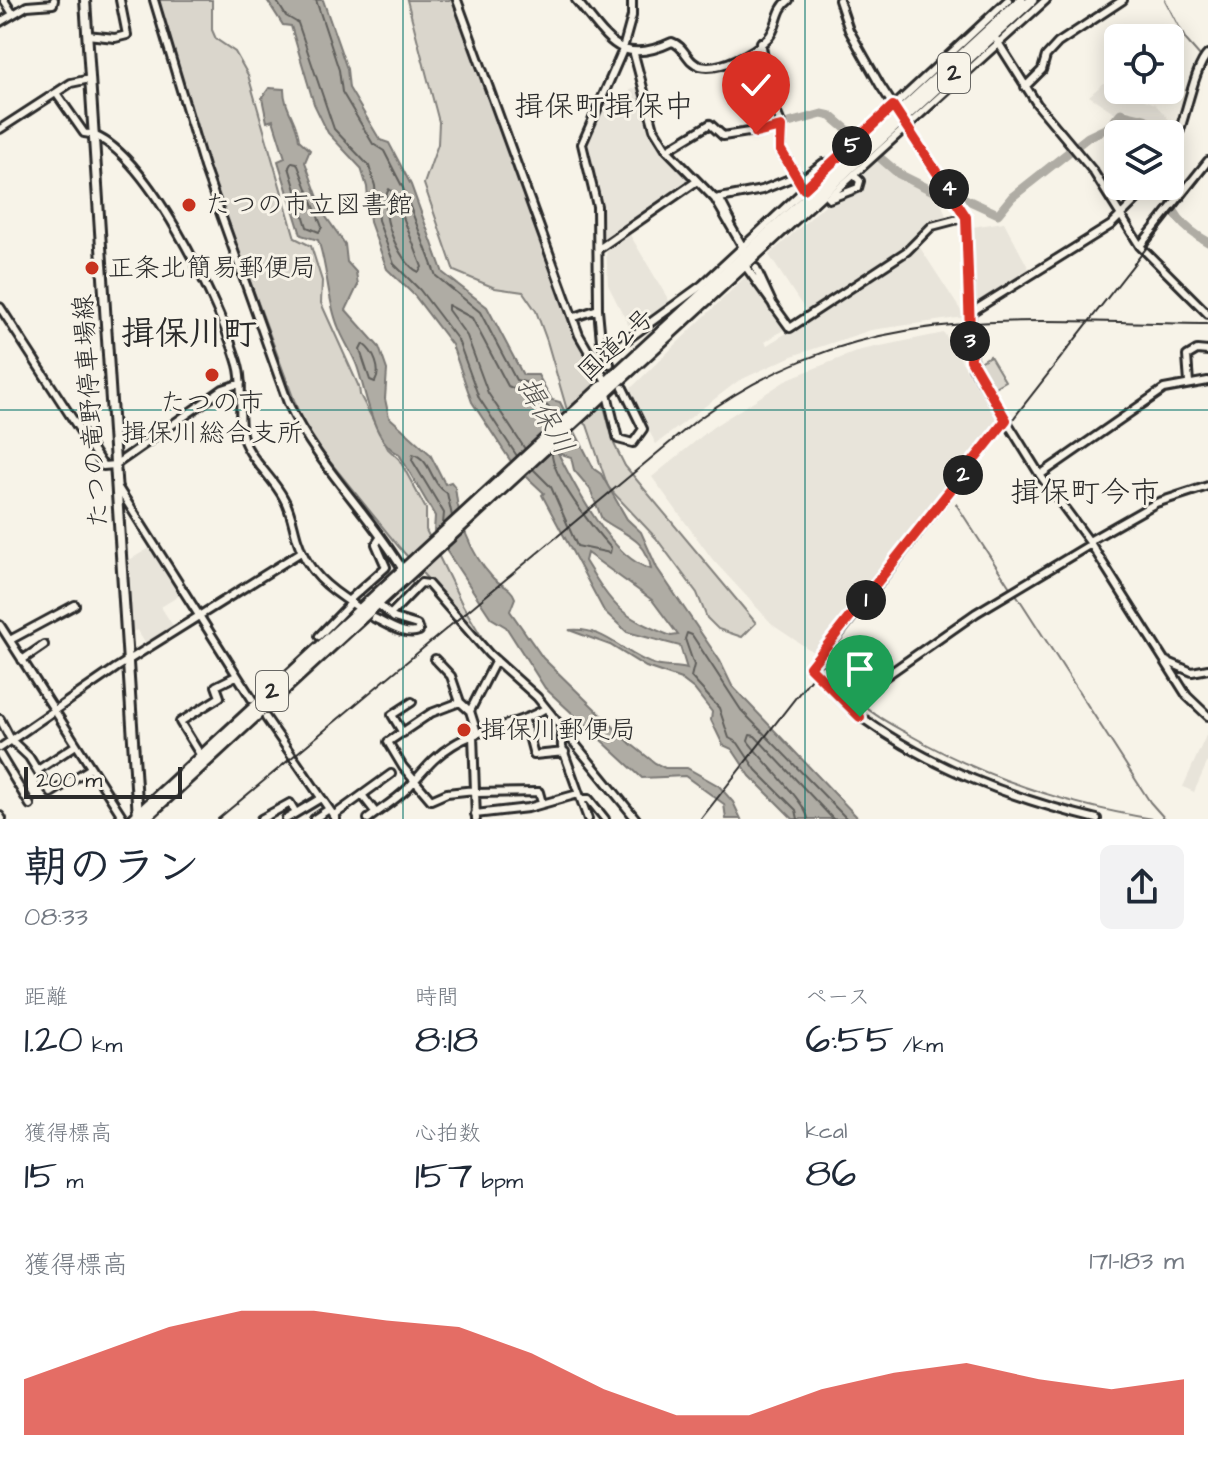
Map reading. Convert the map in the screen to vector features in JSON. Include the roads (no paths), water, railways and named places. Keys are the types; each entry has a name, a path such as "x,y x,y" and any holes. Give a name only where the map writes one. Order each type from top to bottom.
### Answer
{"highway":[{"name":"国道2号","path":"138,818 378,604 414,565 602,393 751,267 825,197 867,148 1021,0"},
{"name":"国道2号","path":"900,117 997,39 1032,0"},
{"name":"国道2号","path":"602,393 744,250 807,192 867,148"},
{"name":"国道2号","path":"138,818 403,570 414,565"}],"main road":[{"name":"たつの竜野停車場線","path":"85,0 138,818"}],"street":[{"path":"4,0 13,14"},
{"path":"0,22 27,6 53,4 54,0"},
{"path":"87,35 127,35 120,0"},
{"path":"154,0 204,167 288,403 302,432 379,530 380,538 403,570"},
{"path":"457,0 618,439 633,443 643,429 623,388"},
{"path":"576,0 622,52 634,54 672,42 678,44 697,66 709,68 730,62 767,39 778,12 789,0"},
{"path":"610,364 598,309 600,248 595,194 582,144 622,52 632,16 632,0"},
{"path":"839,0 849,30 900,117 966,217 971,360 1040,475 1090,542 1187,696 1208,716"},
{"path":"900,117 1008,0"},
{"path":"1046,0 997,39 1025,87 1093,171 1140,246 1208,314"},
{"path":"1025,87 1042,70 1046,56 1058,43 1123,0"},
{"path":"761,42 781,127 780,149 807,192"},
{"path":"634,54 654,129 667,150 717,198 734,228"},
{"path":"1184,121 1198,64 1208,54"},
{"path":"0,129 71,83 90,79"},
{"path":"56,93 84,133 94,133 127,159 151,187 203,283 236,357 241,383 243,437 284,498 301,552 320,580 352,603"},
{"path":"667,150 710,124 723,136 781,127"},
{"path":"1140,246 1208,161"},
{"path":"717,198 762,190 800,178 823,163 829,164"},
{"path":"825,197 858,188 860,181 856,177"},
{"path":"600,248 697,181"},
{"path":"606,355 702,285 744,250 717,198"},
{"path":"970,313 1121,217 1137,200"},
{"path":"751,267 775,311 790,328 907,251 932,226 966,217"},
{"path":"0,307 103,466 115,465 223,389 241,383"},
{"path":"575,317 598,309"},
{"path":"1189,383 1187,356 1197,350 1208,351"},
{"path":"1040,475 1164,389 1208,381"},
{"path":"1006,420 810,667 860,717 901,745 994,789 1097,819"},
{"path":"115,483 252,699"},
{"path":"831,686 856,697 976,613 1090,542 1156,503 1208,486"},
{"path":"319,636 386,567 376,544 380,538"},
{"path":"30,805 0,748 301,552"},
{"path":"390,615 423,582 482,646 546,708 636,819"},
{"path":"374,618 395,628 413,633 419,631 417,625 390,615 378,604"},
{"path":"10,640 75,605"},
{"path":"0,625 124,819"},
{"path":"22,660 44,645"},
{"path":"435,659 451,676 460,702 470,711 475,734 476,816 580,797 589,799 605,819"},
{"path":"470,711 496,660"},
{"path":"1166,661 1192,672 1208,669"},
{"path":"201,756 180,722 220,697 216,686 236,676"},
{"path":"403,733 392,715 412,702"},
{"path":"460,702 431,713 388,742 414,780 431,800 447,793 539,792 542,803"},
{"path":"368,819 414,780 432,759 475,734 525,721 546,708"},
{"path":"266,718 333,815"},
{"path":"0,719 11,740 38,770 51,793 91,768"},
{"path":"525,721 534,755 565,752"},
{"path":"561,727 559,733 588,819"},
{"path":"38,770 76,745"},
{"path":"314,819 333,815 391,774"},
{"path":"362,795 376,813"},
{"path":"286,819 321,798"},
{"path":"261,819 290,803 296,813"}],"water":[{"name":"揖保川","path":"267,0 323,0 347,69 349,88 380,140 389,143 411,185 443,273 487,307 523,375 538,375 552,400 560,402 594,469 601,474 627,519 641,532 657,568 720,661 732,686 859,819 793,819 750,776 732,749 723,745 711,720 712,712 694,689 681,679 646,667 610,645 569,630 594,632 656,665 687,669 680,646 627,632 604,611 542,495 544,493 512,463 472,402 452,345 414,295 387,269 370,222 367,187 361,168 328,133 314,104 291,26 283,25","holes":["558,453 571,457 574,470 590,489 602,519 639,544 651,569 637,563 609,537","587,553 652,600 678,635 671,636 654,629 620,609 585,561"]},
{"path":"269,88 284,89 299,140 310,150 305,162 324,214 345,244 347,262 356,272 358,285 346,310 379,347 387,370 385,399 389,417 430,454 445,484 451,482 455,487 462,523 471,546 484,568 515,598 510,611 543,658 631,744 665,768 687,768 719,786 733,802 741,819 726,819 724,804 685,776 642,778 545,688 506,627 491,618 434,532 435,516 399,454 382,439 371,415 357,366 334,316 318,240 301,235 278,161 285,158 273,120 267,122 262,98"}],"waterway":[{"path":"1165,0 1186,40 1208,65"},
{"path":"1115,120 1121,113 1146,120"},
{"path":"774,127 822,114 831,116 899,174 947,198 961,197 998,214 1012,197 1088,137 1104,129"},
{"path":"1170,200 1180,219 1192,232 1208,242"},
{"path":"956,504 1011,589"},
{"path":"1016,594 1150,802 1165,819"},
{"path":"813,656 854,693"},
{"path":"857,698 874,714 908,734 996,776 1089,806 1153,819"}],"railway":[{"path":"701,819 1208,169"},
{"path":"218,819 697,420 759,381 820,354 881,336 942,326 1070,321 1208,324"}],"place":[{"name":"たつの市立図書館","path":"189,205"},
{"name":"正条北簡易郵便局","path":"92,268"},
{"name":"たつの市 揖保川総合支所","path":"212,375"},
{"name":"揖保川郵便局","path":"464,730"}],"district":[{"name":"揖保町揖保中","path":"604,107"},
{"name":"揖保川町","path":"189,334"},
{"name":"揖保町今市","path":"1085,493"}]}
